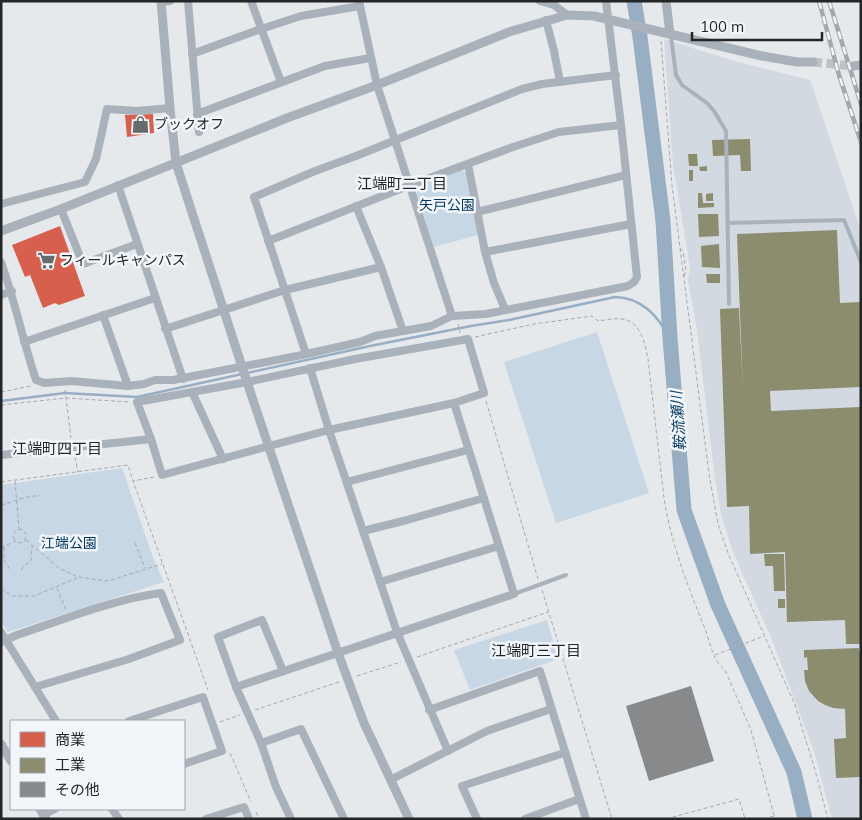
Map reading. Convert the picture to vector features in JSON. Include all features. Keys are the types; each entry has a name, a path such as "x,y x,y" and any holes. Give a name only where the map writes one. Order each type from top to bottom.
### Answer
{"street":[{"path":"188,1 192,54 199,132 197,114 281,82 325,66 370,58"},
{"path":"251,1 281,82"},
{"path":"540,1 554,5 567,15"},
{"path":"1,262 12,291 24,342 36,380 44,384 71,381 128,386 144,384 155,380 183,379 360,342 375,336 431,326 454,318 486,314 628,286 637,277 611,20 606,1"},
{"path":"666,1 670,34"},
{"path":"164,2 170,108 176,163 338,653 364,723 410,819"},
{"path":"192,54 301,16 359,4 377,85 408,186 454,318"},
{"path":"1,231 62,209 287,118 377,85 509,32 567,15 594,16 762,56 798,62 813,62"},
{"path":"546,20 560,82"},
{"path":"306,354 254,197 522,89 542,84 616,75"},
{"path":"1,204 85,182 96,159 107,109 137,111 170,108"},
{"path":"268,241 408,186 559,132 621,125"},
{"path":"468,164 485,252 494,283 505,309"},
{"path":"477,212 626,175"},
{"path":"118,185 183,379"},
{"path":"356,206 381,268 403,331"},
{"path":"62,209 83,264 137,244"},
{"path":"485,252 631,224"},
{"path":"165,329 285,290 381,268"},
{"path":"1,295 12,291"},
{"path":"24,342 155,298"},
{"path":"102,315 128,386"},
{"path":"468,339 484,393 454,403 329,430 162,476 137,402 310,368 468,339"},
{"path":"310,368 397,632 448,751"},
{"path":"192,392 223,459"},
{"path":"236,687 514,594 454,403"},
{"path":"1,455 151,439"},
{"path":"347,482 468,450"},
{"path":"363,531 484,498"},
{"path":"380,582 499,546"},
{"path":"4,641 17,635 140,595 161,593 180,640 129,659 35,687"},
{"path":"282,671 262,620 218,637 236,687 261,743 276,787 291,819"},
{"path":"1,632 4,641 55,720"},
{"path":"430,710 540,671 586,819"},
{"path":"132,720 203,697 222,751 185,764"},
{"path":"392,779 487,732 551,709"},
{"path":"261,743 301,729 344,819"},
{"path":"1,744 10,759"},
{"path":"477,819 462,786 564,753"},
{"path":"525,819 579,800"},
{"path":"206,819 244,807 249,819"},
{"path":"41,815 53,810"}],"lane":[{"path":"670,34 676,75 682,84 707,103 726,131 729,304"},
{"path":"728,224 844,220 861,262"},
{"path":"514,594 566,575"}],"path":[{"path":"660,31 672,185 709,474 718,524 728,553 795,705 816,770 828,819"},
{"path":"468,339 534,324 592,316 598,321 622,319 632,324 644,338 667,521 687,586 706,630 717,664 725,670 751,730 775,818 764,819"},
{"path":"454,318 460,334"},
{"path":"1,392 44,384"},
{"path":"65,386 69,424"},
{"path":"484,393 548,612 612,819"},
{"path":"1,404 66,398 137,402"},
{"path":"1,482 128,465 210,695"},
{"path":"133,481 162,476"},
{"path":"15,480 19,529 13,535 15,541"},
{"path":"1,505 30,495 40,496"},
{"path":"19,529 25,531 26,540 59,568 78,578 108,581 124,577 132,572 163,564"},
{"path":"1,548 15,541 23,543 26,540"},
{"path":"135,543 145,569"},
{"path":"21,570 32,560 32,545"},
{"path":"4,546 4,560 10,569"},
{"path":"1,589 13,596 34,596 78,578"},
{"path":"56,588 69,618"},
{"path":"354,677 548,612"},
{"path":"714,656 764,636"},
{"path":"254,710 339,682"},
{"path":"220,722 240,715"},
{"path":"229,748 250,801"},
{"path":"666,819 739,799 745,819"},
{"path":"255,810 259,819"}],"shaded area":[{"path":"664,39 734,61 810,80 861,231 861,819 832,819 814,751 772,640 732,550 721,514 697,330 688,280 690,268 673,165"}],"green space":[{"name":"矢戸公園","path":"461,170 467,173 478,235 434,247 417,193 418,188"},
{"path":"597,332 649,493 556,523 504,362"},
{"name":"江端公園","path":"122,468 154,560 164,582 8,632 1,621 1,485"},
{"path":"547,620 558,659 470,690 454,650"}],"building: 商業":[{"name":"ブックオフ","path":"153,114 154,133 127,137 125,115"},
{"name":"フィールキャンパス","path":"60,226 85,296 59,305 55,303 43,308 30,275 25,277 12,245"}],"building: 工業":[{"path":"750,139 751,171 741,171 740,155 713,156 712,140"},
{"path":"688,154 697,154 698,166 689,166"},
{"path":"707,166 707,171 700,171 699,167"},
{"path":"689,170 693,170 693,181 689,181"},
{"path":"698,193 702,193 703,203 714,203 714,207 698,208"},
{"path":"713,193 713,201 706,201 706,194"},
{"path":"698,214 718,214 719,236 699,237"},
{"path":"837,230 840,303 861,302 861,387 770,391 771,411 861,407 861,644 846,644 845,620 787,622 785,552 750,554 749,506 727,507 720,309 739,308 743,392 737,234"},
{"path":"719,244 720,268 702,267 701,246"},
{"path":"706,274 720,274 720,283 707,283"},
{"path":"764,554 784,554 785,591 774,591 773,566 765,566"},
{"path":"778,599 785,599 785,608 778,608"},
{"path":"859,648 859,651 861,651 861,777 836,778 834,739 846,738 845,709 825,705 818,701 809,691 805,681 804,670 808,670 807,657 804,658 804,650"}],"building: その他":[{"path":"691,686 714,761 649,781 626,706"}],"waterway":[{"name":"鞍流瀬川","path":"634,1 663,221 684,510 718,605 794,772 805,819"},
{"path":"247,373 370,346 509,320 615,297 625,298 648,309 660,322 670,338"},
{"path":"1,401 65,393 137,397 242,374"}],"tunnel":[{"path":"813,62 853,66"}],"railway":[{"path":"819,1 839,75 861,142"},
{"path":"829,1 861,104"}],"place":[{"name":"ブックオフ","path":"140,124"},
{"name":"フィールキャンパス","path":"46,260"}],"district":[{"name":"江端町二丁目","path":"402,183"},
{"name":"江端町四丁目","path":"57,448"},
{"name":"江端町三丁目","path":"536,650"}]}
